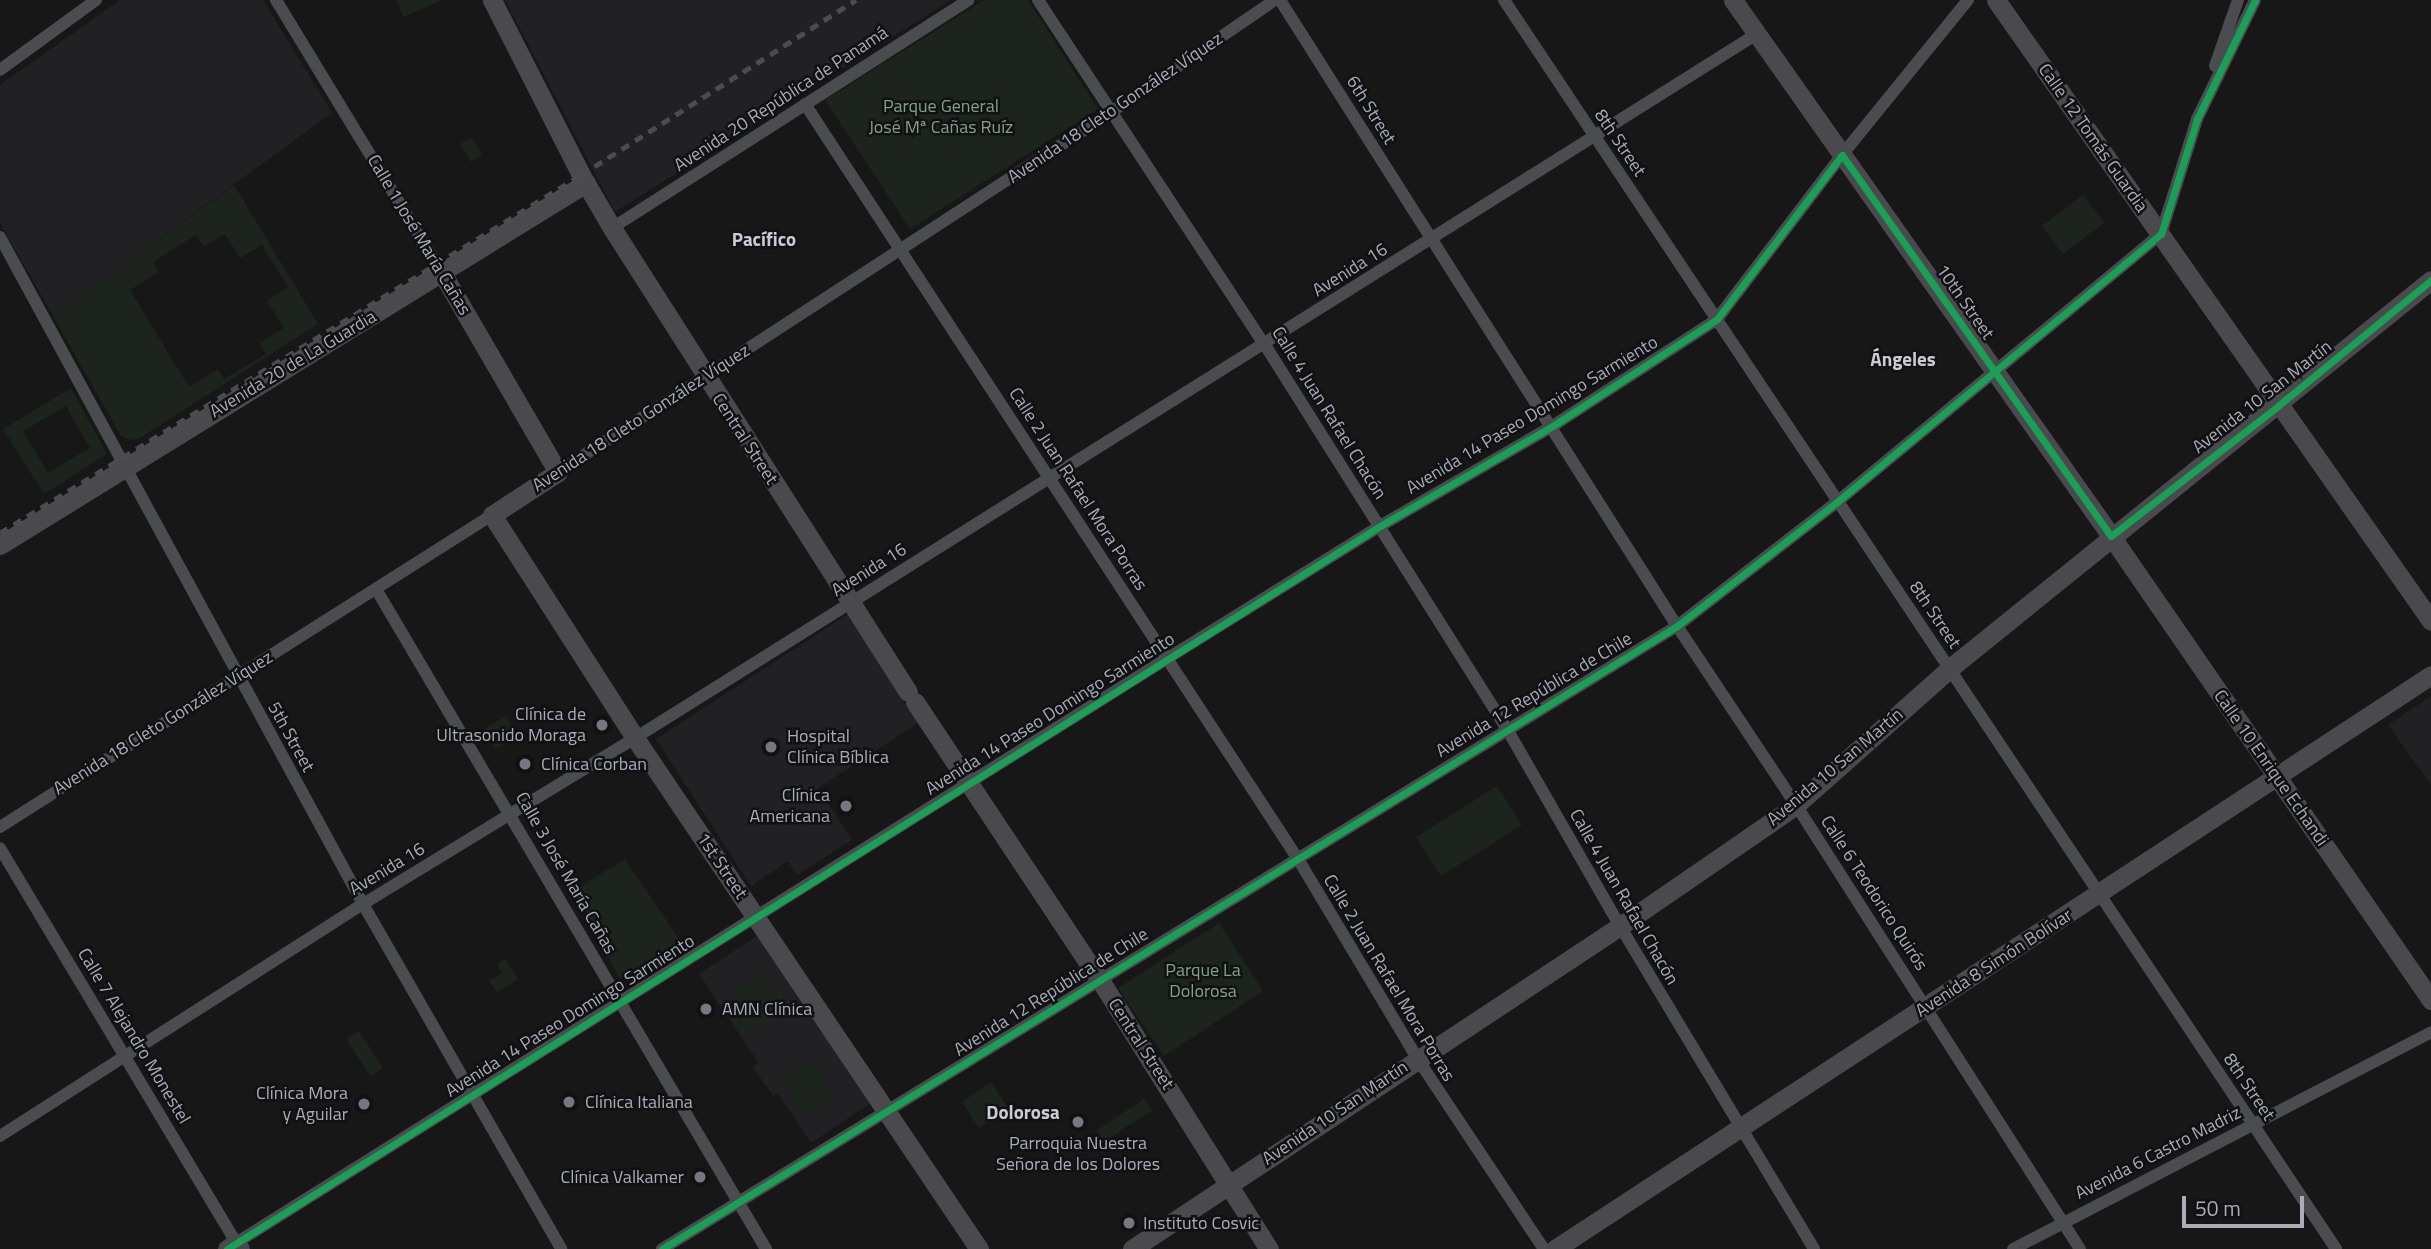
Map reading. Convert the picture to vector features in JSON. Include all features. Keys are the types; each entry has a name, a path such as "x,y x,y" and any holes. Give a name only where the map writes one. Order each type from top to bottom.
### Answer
{"street":[{"path":"0,70 96,0"},
{"name":"Calle 1 José María Cañas","path":"276,0 442,273 558,472"},
{"name":"Central Street","path":"492,0 612,228 849,603 1100,980 1269,1249"},
{"name":"Avenida 20 República de Panamá","path":"612,228 968,0"},
{"name":"Calle 4 Juan Rafael Chacón","path":"1038,0 1265,345 1507,729 1620,926 1814,1249"},
{"name":"Avenida 18 Cleto González Víquez","path":"0,827 492,515 1278,0"},
{"name":"6th Street","path":"1278,0 1432,239"},
{"name":"8th Street","path":"1504,0 2336,1249"},
{"name":"10th Street","path":"1733,0 2111,536"},
{"name":"Avenida 14 Paseo Domingo Sarmiento","path":"234,1247 969,782 1380,526 1551,427 1717,319 1842,155 1968,0"},
{"name":"Calle 12 Tomás Guardia","path":"1996,0 2431,621"},
{"path":"2161,234 2238,0"},
{"path":"2197,119 2255,0"},
{"name":"Avenida 16","path":"0,1136 363,904 635,738 1049,476 1265,345 1757,34"},
{"name":"Calle 2 Juan Rafael Mora Porras","path":"805,104 902,248 1298,859 1417,1058 1544,1249"},
{"name":"Avenida 20 de La Guardia","path":"0,545 586,183"},
{"name":"Avenida 12 República de Chile","path":"662,1249 1677,626 1838,501 2161,234"},
{"name":"5th Street","path":"0,237 363,904 561,1249"},
{"name":"Calle 6 Teodorico Quirós","path":"1432,239 1677,626 1796,805 2080,1249"},
{"name":"Avenida 10 San Martín","path":"1132,1249 1620,926 1796,805 1949,668 2431,280"},
{"name":"1st Street","path":"492,515 635,738 979,1249"},
{"name":"Calle 10 Enrique Echandi","path":"2111,536 2431,1000"},
{"name":"Calle 3 José María Cañas","path":"376,589 766,1249"},
{"name":"Avenida 8 Simón Bolívar","path":"1555,1249 1925,1006 2100,895 2431,675"},
{"name":"Calle 7 Alejandro Monestel","path":"0,848 127,1056 234,1247"},
{"name":"Avenida 6 Castro Madriz","path":"2013,1249 2431,1032"}],"shaded area":[{"path":"120,0 263,0 332,113 53,316 0,223 0,85"},
{"path":"505,0 951,0 615,212"},
{"name":"Hospital Clínica Bíblica","path":"848,614 918,723 818,788 852,840 797,875 788,861 751,886 656,739"},
{"path":"2431,696 2431,785 2388,725"},
{"path":"760,934 872,1102 811,1143 778,1093 773,1096 753,1067 758,1062 699,974"}],"green space":[{"path":"397,0 442,0 403,17"},
{"name":"Parque General José Mª Cañas Ruíz","path":"984,0 1028,0 1098,109 910,229 825,100"},
{"path":"471,137 482,155 471,162 460,144"},
{"path":"234,185 318,324 140,438 130,440 121,436 53,316","holes":["225,234 240,258 262,245 288,287 267,301 284,328 260,343 266,354 224,379 218,369 189,387 130,290 159,272 153,262 196,235 204,247"]},
{"path":"2083,195 2104,223 2063,254 2042,226"},
{"path":"71,388 107,454 44,494 3,429","holes":["66,406 90,448 48,473 23,431"]},
{"path":"506,716 518,735 496,749 484,729"},
{"path":"1497,786 1522,825 1441,876 1416,837"},
{"path":"625,859 686,949 632,983 619,977 573,892"},
{"name":"Parque La Dolorosa","path":"1219,923 1263,991 1164,1056 1118,988"},
{"path":"505,959 518,979 497,993 489,981 502,973 497,964"},
{"path":"760,974 785,1011 745,1038 736,1024 753,1012 738,990"},
{"path":"359,1031 383,1068 371,1077 346,1039"},
{"path":"809,1060 832,1094 803,1114 780,1081"},
{"path":"991,1082 1008,1108 979,1128 962,1102"},
{"path":"1144,1099 1152,1110 1105,1141 1097,1130"}],"railway":[{"path":"0,533 581,175 856,0"}],"cycle path":[{"path":"662,1249 1677,626 1838,501 2161,234 2197,119 2255,0"},
{"path":"227,1249 1380,526 1551,427 1717,319 1842,155 2111,536 2279,405 2431,280"}],"place":[{"name":"Clínica de Ultrasonido Moraga","path":"602,725"},
{"name":"Hospital Clínica Bíblica","path":"771,747"},
{"name":"Clínica Corban","path":"525,764"},
{"name":"Clínica Americana","path":"846,806"},
{"name":"AMN Clínica","path":"706,1009"},
{"name":"Clínica Italiana","path":"569,1102"},
{"name":"Clínica Mora y Aguilar","path":"364,1104"},
{"name":"Parroquia Nuestra Señora de los Dolores","path":"1078,1122"},
{"name":"Clínica Valkamer","path":"700,1177"},
{"name":"Instituto Cosvic","path":"1129,1223"}],"district":[{"name":"Pacífico","path":"764,239"},
{"name":"Ángeles","path":"1903,359"},
{"name":"Dolorosa","path":"1023,1112"}]}
